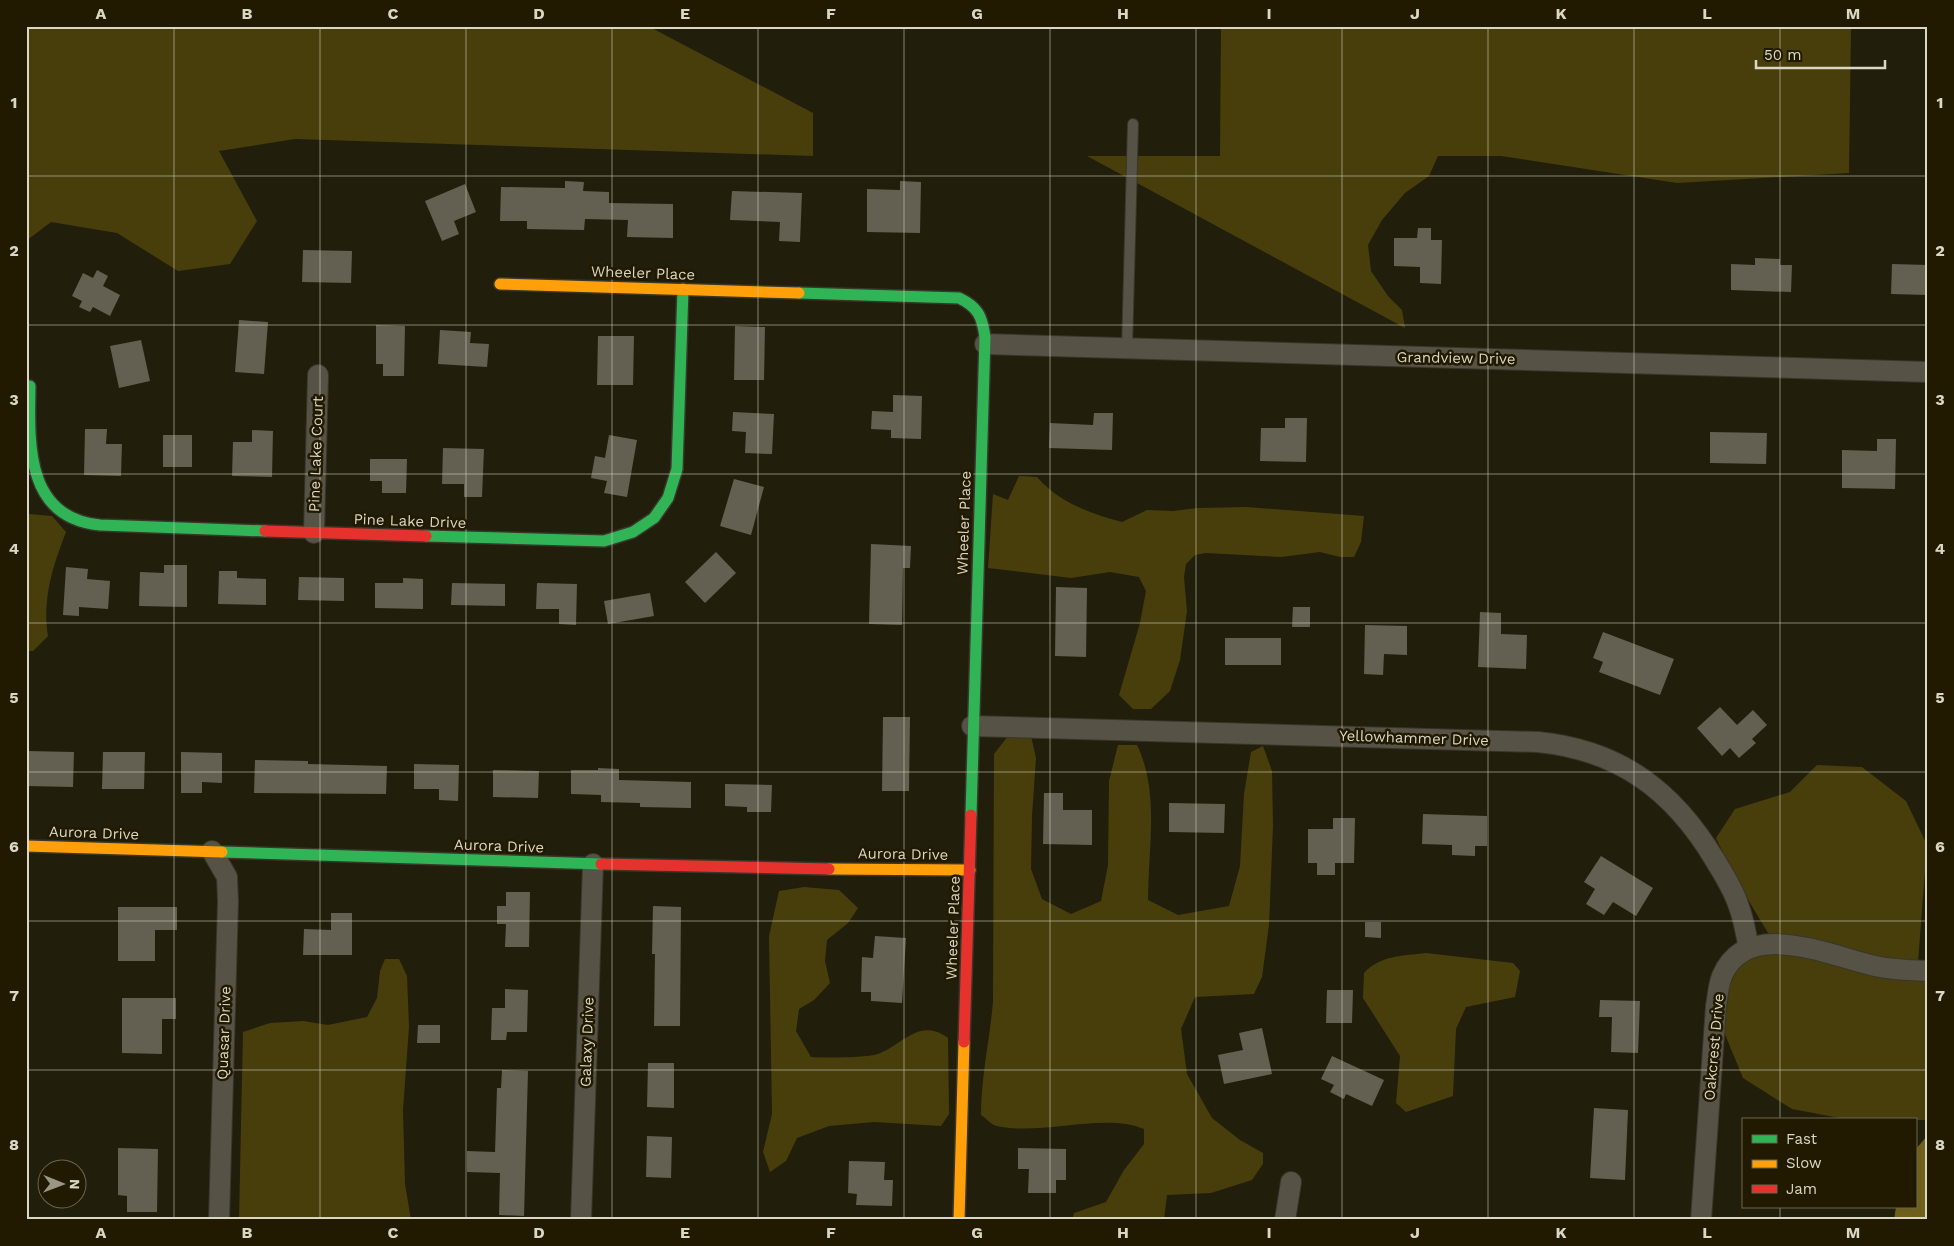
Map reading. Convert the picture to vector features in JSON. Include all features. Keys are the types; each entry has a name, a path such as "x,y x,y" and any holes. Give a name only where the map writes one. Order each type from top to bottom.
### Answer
{"street":[{"name":"Wheeler Place","path":"500,284 959,298 975,305 982,316 985,344 972,726 970,870 959,1220"},
{"name":"Pine Lake Drive","path":"30,386 30,442 36,479 45,496 61,512 77,521 113,526 604,542 626,537 644,528 666,505 673,490 677,469 683,289"},
{"name":"Grandview Drive","path":"985,344 1928,372"},
{"name":"Pine Lake Court","path":"314,533 318,375"},
{"name":"Yellowhammer Drive","path":"972,726 1538,742 1581,748 1625,766 1675,805 1690,822 1728,881 1739,907 1749,948"},
{"name":"Aurora Drive","path":"26,846 712,868 970,870"},
{"name":"Quasar Drive","path":"212,851 228,877 219,1220"},
{"name":"Galaxy Drive","path":"581,1220 593,864"},
{"path":"1749,948 1784,943 1875,966 1928,971"},
{"name":"Oakcrest Drive","path":"1701,1220 1716,1006 1720,984 1727,967 1749,948"},
{"path":"1285,1220 1291,1182"}],"lane":[{"path":"1127,349 1133,124"}],"shaded area":[{"path":"26,26 648,26 813,113 813,156 295,139 219,151 257,221 230,264 178,271 117,233 51,222 26,241"},
{"path":"1221,26 1851,26 1849,173 1677,183 1501,156 1438,156 1429,176 1405,193 1382,220 1368,245 1371,271 1388,296 1402,310 1405,328 1087,156 1220,156"},
{"path":"1019,476 1037,477 1055,494 1076,506 1122,522 1147,510 1173,511 1197,508 1246,507 1364,516 1361,542 1354,557 1340,557 1320,552 1281,557 1206,553 1195,555 1186,564 1184,577 1187,611 1180,660 1170,691 1151,709 1133,709 1119,695 1140,623 1146,591 1139,577 1110,572 1071,578 988,568 993,494 1008,500"},
{"path":"29,514 52,516 66,532 50,582 46,608 48,636 33,651 26,651 26,516"},
{"path":"1008,736 1031,736 1036,758 1031,869 1042,899 1071,914 1101,901 1108,865 1109,781 1118,745 1137,745 1144,763 1148,782 1151,801 1151,821 1148,900 1178,915 1229,906 1240,866 1244,794 1251,752 1263,746 1272,771 1273,826 1269,925 1262,977 1254,994 1195,997 1181,1029 1187,1074 1212,1118 1240,1140 1263,1153 1263,1164 1252,1180 1211,1193 1167,1195 1164,1220 1072,1220 1074,1213 1106,1202 1124,1170 1144,1144 1144,1129 1128,1124 1111,1123 1014,1128 995,1125 981,1115 982,1086 993,1001 994,754"},
{"path":"1817,765 1862,767 1906,801 1927,845 1918,962 1876,957 1810,939 1770,936 1728,863 1716,838 1735,809 1790,792"},
{"path":"804,887 839,890 858,908 848,923 827,940 825,961 830,983 814,1000 799,1009 796,1031 811,1057 845,1057 878,1054 920,1031 938,1032 948,1038 949,1114 941,1126 874,1122 829,1126 797,1138 786,1161 770,1172 763,1152 772,1114 769,936 779,891"},
{"path":"1783,952 1928,979 1928,1120 1916,1120 1916,1118 1839,1118 1792,1109 1743,1078 1724,1032 1729,986 1736,971 1749,958"},
{"path":"1426,953 1513,963 1520,971 1515,997 1466,1007 1456,1029 1453,1096 1406,1112 1396,1103 1400,1056 1363,998 1364,973 1377,963 1392,957"},
{"path":"385,959 399,959 407,976 409,1027 403,1110 405,1184 411,1220 239,1220 243,1032 270,1023 303,1021 328,1025 367,1017 377,998 380,971"},
{"path":"1928,1135 1928,1220 1894,1220 1896,1208 1916,1208 1916,1149"}],"building":[{"path":"565,181 584,182 583,191 609,192 609,203 673,204 673,238 627,237 628,220 585,219 584,230 527,229 527,221 500,221 501,187 565,188"},
{"path":"900,181 921,182 920,233 867,232 867,189 900,190"},
{"path":"465,184 476,212 454,221 459,234 442,241 425,201"},
{"path":"732,191 802,193 800,242 779,241 780,222 730,220"},
{"path":"1418,228 1431,228 1431,240 1442,240 1441,284 1420,283 1420,267 1394,266 1394,238 1417,238"},
{"path":"303,250 352,251 351,283 302,282"},
{"path":"1755,258 1780,259 1780,265 1792,265 1791,292 1731,290 1731,264 1755,265"},
{"path":"1892,264 1928,265 1928,295 1891,294"},
{"path":"97,270 108,276 103,286 120,295 110,316 93,307 90,312 79,307 82,301 72,296 83,273 93,278"},
{"path":"239,320 268,322 264,374 235,372"},
{"path":"376,325 405,326 404,376 383,376 383,364 376,364"},
{"path":"735,326 765,327 764,380 734,380"},
{"path":"440,330 471,332 470,343 489,344 487,367 438,364"},
{"path":"598,336 634,336 633,385 597,385"},
{"path":"141,340 150,381 119,388 110,346"},
{"path":"893,395 922,396 921,439 891,438 891,430 871,429 872,411 893,412"},
{"path":"733,412 774,414 772,454 745,453 746,432 732,431"},
{"path":"1094,413 1113,413 1112,450 1049,448 1050,423 1093,425"},
{"path":"1285,418 1307,418 1306,462 1260,461 1261,428 1285,428"},
{"path":"85,429 107,429 106,444 122,444 121,476 84,475"},
{"path":"252,430 273,431 272,477 232,476 233,442 252,442"},
{"path":"1710,432 1767,433 1766,464 1710,463"},
{"path":"163,435 192,435 192,467 163,467"},
{"path":"609,435 637,440 627,497 604,493 607,481 591,478 595,456 605,458"},
{"path":"1877,439 1896,439 1895,489 1842,488 1842,450 1877,451"},
{"path":"443,448 484,449 482,497 464,497 464,484 442,484"},
{"path":"370,459 407,459 406,493 382,493 382,481 370,481"},
{"path":"734,479 764,487 751,535 720,526"},
{"path":"871,544 911,546 910,568 903,568 902,625 869,624"},
{"path":"716,552 736,573 705,603 685,582"},
{"path":"164,565 187,565 187,607 139,606 140,572 164,573"},
{"path":"66,567 88,569 87,579 110,581 108,609 79,607 79,616 63,615"},
{"path":"219,571 237,571 237,578 266,579 266,605 218,604"},
{"path":"299,577 344,578 344,601 298,600"},
{"path":"403,578 423,579 423,609 375,608 375,583 403,583"},
{"path":"452,583 505,584 505,606 451,605"},
{"path":"537,583 577,584 576,625 559,624 559,609 536,609"},
{"path":"1056,587 1087,588 1086,657 1055,656"},
{"path":"650,593 654,616 608,624 604,601"},
{"path":"1293,607 1310,607 1310,627 1292,627"},
{"path":"1480,612 1501,613 1501,634 1527,635 1526,669 1478,667"},
{"path":"1365,625 1407,626 1407,655 1384,654 1383,675 1364,674"},
{"path":"1603,632 1674,659 1660,695 1599,672 1603,662 1593,658"},
{"path":"1225,638 1281,638 1281,665 1225,665"},
{"path":"1720,707 1737,725 1753,710 1767,725 1752,739 1756,743 1739,758 1730,748 1722,756 1697,728"},
{"path":"883,717 910,717 909,791 882,791"},
{"path":"26,751 74,752 73,787 26,786"},
{"path":"103,752 145,752 144,789 102,789"},
{"path":"181,752 222,753 222,783 202,782 202,793 181,793"},
{"path":"255,760 308,761 308,764 387,766 386,794 254,793"},
{"path":"414,764 459,765 458,801 439,800 439,789 414,789"},
{"path":"598,768 619,769 619,780 691,782 691,808 640,807 640,803 601,802 601,795 571,794 571,770 598,770"},
{"path":"493,770 539,771 538,798 493,797"},
{"path":"725,784 772,785 771,812 747,812 747,807 725,806"},
{"path":"1044,793 1063,793 1063,810 1092,810 1092,845 1043,844"},
{"path":"1169,803 1225,804 1224,833 1169,832"},
{"path":"1423,814 1487,816 1487,846 1475,846 1475,856 1452,855 1452,845 1422,844"},
{"path":"1333,818 1355,818 1354,863 1335,863 1335,875 1317,875 1317,863 1308,863 1308,829 1333,829"},
{"path":"1601,856 1653,888 1636,916 1613,902 1604,915 1586,904 1595,889 1584,882"},
{"path":"506,892 530,892 529,947 505,947 506,924 497,924 497,906 506,906"},
{"path":"653,906 681,907 680,1026 654,1026 655,954 652,954"},
{"path":"118,907 177,907 177,930 155,930 155,961 118,961"},
{"path":"331,913 352,913 352,955 303,955 304,929 331,930"},
{"path":"1365,922 1381,922 1381,938 1365,937"},
{"path":"875,936 906,938 902,1003 871,1001 871,992 861,992 862,957 873,958"},
{"path":"505,989 528,990 527,1032 507,1032 506,1040 491,1040 492,1008 505,1008"},
{"path":"1327,990 1353,990 1352,1023 1326,1023"},
{"path":"122,998 176,998 176,1019 162,1019 162,1054 122,1053"},
{"path":"1600,1000 1640,1001 1638,1053 1611,1052 1612,1017 1599,1017"},
{"path":"418,1025 440,1025 440,1043 417,1043"},
{"path":"1262,1028 1272,1074 1224,1084 1218,1055 1243,1050 1239,1033"},
{"path":"1332,1056 1384,1080 1372,1106 1346,1094 1344,1099 1330,1092 1334,1085 1321,1079"},
{"path":"648,1063 674,1063 674,1108 647,1107"},
{"path":"502,1070 528,1071 524,1216 499,1215 500,1173 467,1172 467,1151 495,1152 497,1088 501,1088"},
{"path":"1594,1108 1628,1110 1625,1180 1590,1178"},
{"path":"647,1136 672,1137 671,1178 646,1177"},
{"path":"118,1148 158,1149 157,1212 127,1212 127,1196 118,1195"},
{"path":"1018,1148 1066,1149 1066,1180 1056,1180 1056,1193 1028,1193 1029,1169 1018,1169"},
{"path":"849,1161 885,1162 884,1180 893,1180 892,1206 856,1205 857,1194 848,1193"}],"traffic: fast":[{"path":"426,536 604,541 633,532 654,518 668,498 677,469 683,289"},
{"path":"799,293 959,298 975,309 982,323 985,337 971,815"},
{"path":"30,386 30,431 36,474 45,493 57,508 75,519 100,525 265,531"},
{"path":"222,852 601,864"}],"traffic: slow":[{"path":"500,284 799,293"},
{"path":"26,846 222,852"},
{"path":"829,869 970,870"},
{"path":"959,1220 964,1042"}],"traffic: jam":[{"path":"265,531 426,536"},
{"path":"964,1042 971,815"},
{"path":"601,864 829,869"}]}
